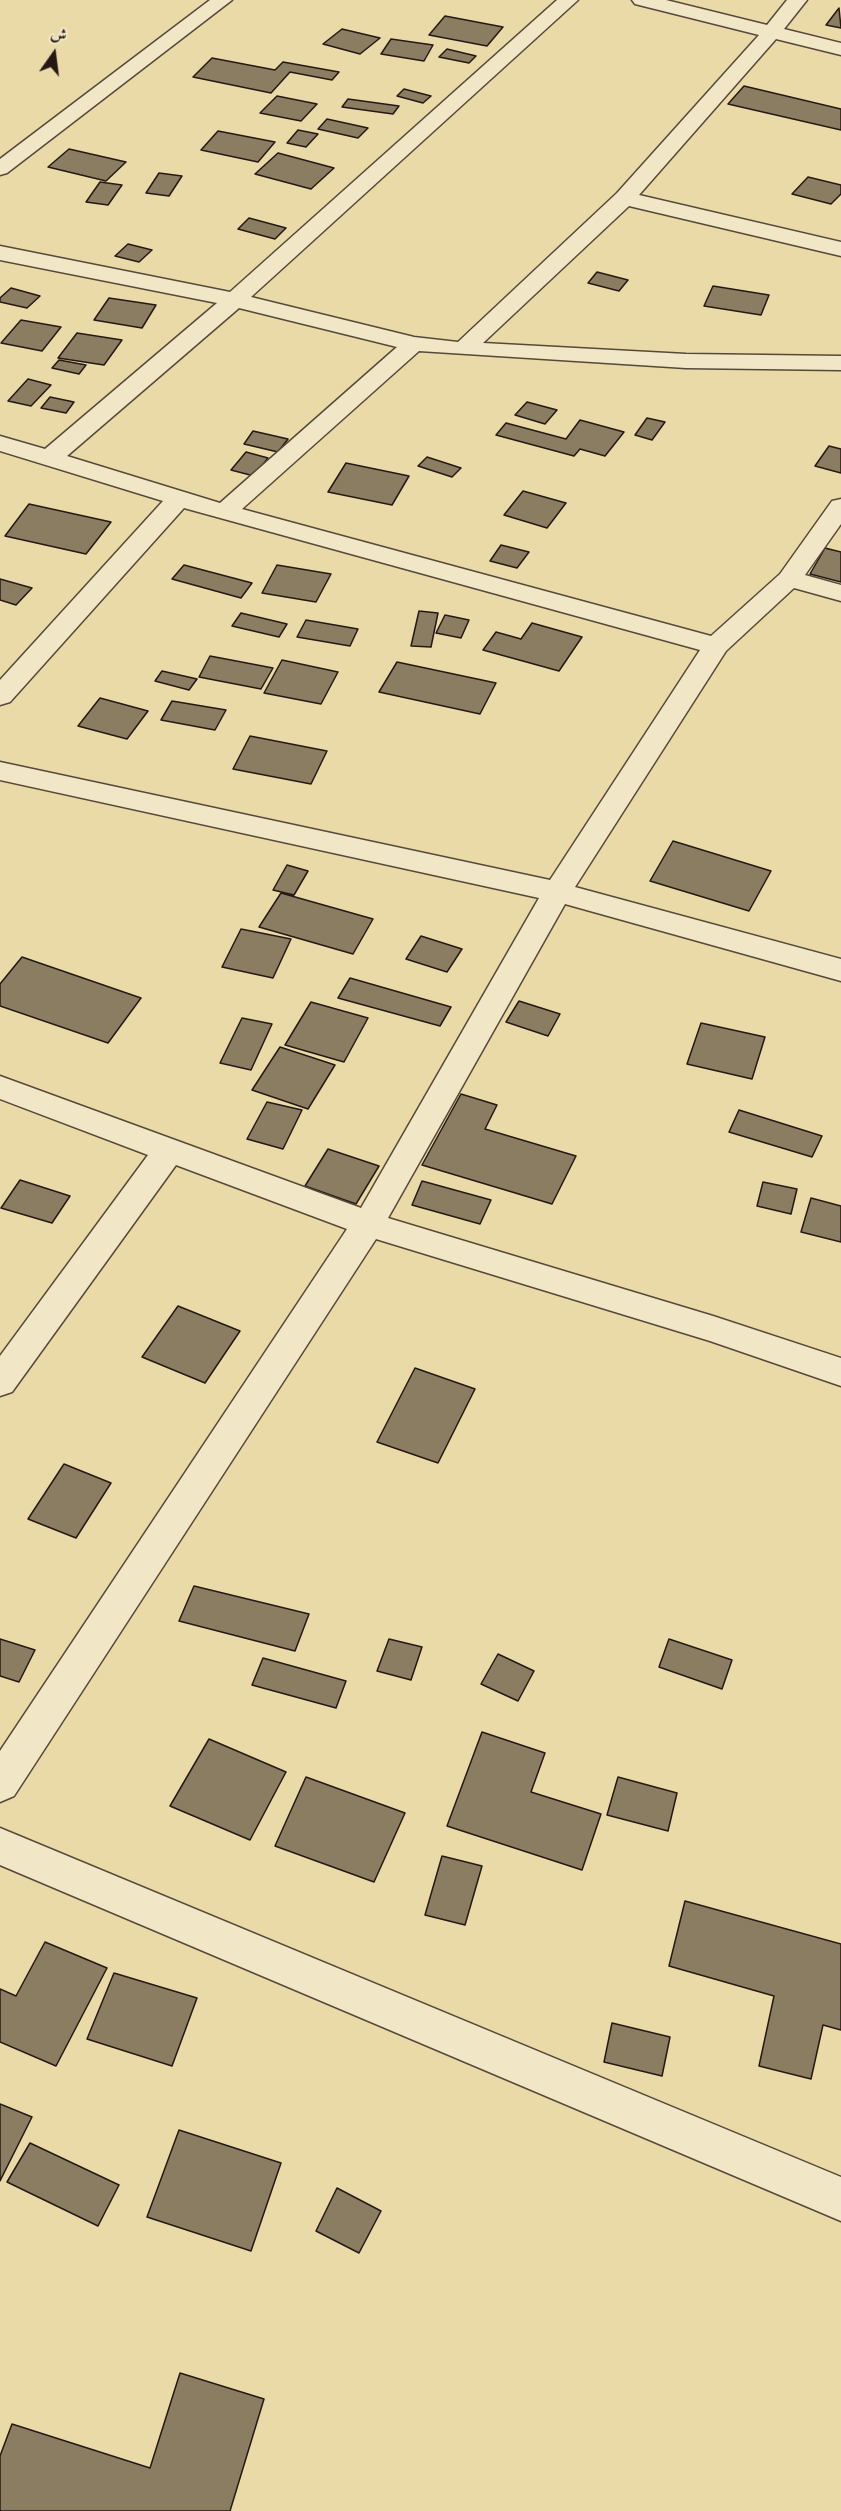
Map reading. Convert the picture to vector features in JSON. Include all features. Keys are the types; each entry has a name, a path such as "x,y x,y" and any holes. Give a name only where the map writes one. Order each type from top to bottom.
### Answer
{"street":[{"path":"0,169 222,0"},
{"path":"51,457 235,300 568,0"},
{"path":"642,0 841,49"},
{"path":"463,350 625,198 771,33 797,0"},
{"path":"625,198 841,249"},
{"path":"0,253 235,300 414,344 463,350 564,353 686,361 841,363"},
{"path":"224,512 414,344"},
{"path":"0,443 224,512 716,646"},
{"path":"0,696 179,498"},
{"path":"0,1784 368,1224 556,892 716,646 789,579 841,506"},
{"path":"789,579 841,593"},
{"path":"0,771 556,892 841,970"},
{"path":"0,1087 168,1152 368,1224 713,1329 841,1372"},
{"path":"0,1382 168,1152"},
{"path":"0,1846 841,2199"}],"building":[{"path":"839,8 841,28 826,25"},
{"path":"445,16 503,27 487,46 429,35"},
{"path":"342,29 380,38 360,54 323,44"},
{"path":"391,39 433,45 424,61 381,54"},
{"path":"447,49 476,56 469,63 439,57"},
{"path":"212,58 275,70 283,62 339,72 332,80 290,72 271,93 193,77"},
{"path":"744,86 841,109 841,130 728,104"},
{"path":"404,89 431,96 423,103 397,96"},
{"path":"277,96 317,104 301,121 260,113"},
{"path":"348,99 399,106 393,114 342,107"},
{"path":"327,119 368,128 358,138 318,129"},
{"path":"298,130 318,134 306,147 287,143"},
{"path":"218,131 275,142 258,162 201,150"},
{"path":"69,149 126,162 106,181 48,167"},
{"path":"278,153 334,168 311,189 255,174"},
{"path":"159,173 182,176 169,196 146,193"},
{"path":"808,177 841,185 841,194 831,204 792,194"},
{"path":"100,182 122,185 108,205 86,202"},
{"path":"249,218 286,228 275,239 238,229"},
{"path":"128,244 152,250 139,262 115,256"},
{"path":"597,272 628,280 619,291 588,283"},
{"path":"713,286 769,295 761,315 704,306"},
{"path":"11,288 40,296 27,308 0,302 0,298"},
{"path":"109,298 156,305 142,328 94,320"},
{"path":"21,320 61,327 42,351 1,343"},
{"path":"77,333 122,340 104,365 58,358"},
{"path":"59,360 86,365 79,374 52,368"},
{"path":"28,379 51,385 31,406 8,401"},
{"path":"50,397 74,402 66,413 41,408"},
{"path":"527,402 557,410 545,424 515,415"},
{"path":"647,418 665,422 652,440 635,435"},
{"path":"580,420 624,432 605,456 580,449 574,456 496,435 506,423 566,439"},
{"path":"253,431 288,439 278,452 244,444"},
{"path":"829,446 841,449 841,473 815,466"},
{"path":"246,452 268,458 254,476 231,470"},
{"path":"427,457 461,468 452,477 418,466"},
{"path":"346,463 409,476 392,505 328,492"},
{"path":"523,491 566,503 547,528 504,515"},
{"path":"29,504 111,522 86,554 5,536"},
{"path":"501,545 529,552 517,568 490,561"},
{"path":"825,548 841,552 841,582 810,574"},
{"path":"184,565 252,583 241,598 172,579"},
{"path":"277,565 331,574 316,602 262,593"},
{"path":"0,579 32,588 16,605 0,600"},
{"path":"419,611 438,613 431,647 411,646"},
{"path":"241,613 287,624 279,637 232,626"},
{"path":"445,615 469,620 461,638 436,633"},
{"path":"306,620 358,629 350,646 297,637"},
{"path":"532,623 582,637 559,671 483,650 496,632 521,639"},
{"path":"210,656 273,668 261,689 199,677"},
{"path":"282,660 338,672 321,704 264,693"},
{"path":"397,662 496,683 480,714 379,692"},
{"path":"162,671 197,679 189,690 155,681"},
{"path":"100,698 148,711 127,739 78,726"},
{"path":"172,701 226,710 215,730 161,720"},
{"path":"250,736 327,751 311,784 233,769"},
{"path":"673,841 771,871 749,911 650,881"},
{"path":"287,865 308,871 294,895 273,890"},
{"path":"281,893 373,919 353,954 259,927"},
{"path":"241,929 291,939 273,978 222,967"},
{"path":"421,936 462,949 447,972 406,959"},
{"path":"22,957 141,998 108,1043 0,1006 0,984"},
{"path":"350,978 451,1007 440,1026 338,998"},
{"path":"519,1001 560,1014 548,1036 506,1022"},
{"path":"311,1002 368,1018 344,1062 285,1045"},
{"path":"242,1018 272,1024 251,1070 220,1063"},
{"path":"701,1023 765,1037 752,1079 687,1064"},
{"path":"280,1047 335,1065 308,1109 252,1090"},
{"path":"461,1094 497,1105 485,1129 576,1156 552,1204 422,1165"},
{"path":"267,1102 302,1110 283,1149 247,1139"},
{"path":"739,1110 822,1136 812,1157 729,1132"},
{"path":"328,1149 379,1166 356,1204 305,1186"},
{"path":"20,1180 70,1196 52,1223 1,1208"},
{"path":"422,1181 491,1200 480,1224 412,1205"},
{"path":"763,1182 797,1189 791,1214 757,1206"},
{"path":"811,1198 841,1206 841,1242 801,1232"},
{"path":"178,1306 240,1331 205,1383 142,1357"},
{"path":"415,1368 475,1389 438,1463 377,1442"},
{"path":"64,1464 111,1483 76,1538 28,1519"},
{"path":"194,1586 309,1614 295,1651 179,1621"},
{"path":"0,1639 35,1650 19,1682 0,1676"},
{"path":"389,1639 422,1647 411,1680 377,1671"},
{"path":"669,1639 732,1660 722,1689 659,1667"},
{"path":"498,1654 534,1671 518,1701 481,1684"},
{"path":"263,1658 346,1681 336,1708 252,1685"},
{"path":"482,1732 545,1753 531,1792 601,1814 582,1870 447,1826"},
{"path":"209,1739 286,1772 250,1840 170,1806"},
{"path":"306,1777 405,1813 374,1882 275,1846"},
{"path":"618,1777 677,1793 668,1831 607,1815"},
{"path":"442,1856 482,1866 465,1925 425,1915"},
{"path":"685,1901 841,1944 841,2030 823,2025 811,2079 759,2066 774,1996 669,1966"},
{"path":"45,1942 107,1968 56,2066 0,2042 0,1989 16,1996"},
{"path":"114,1973 197,1998 172,2066 87,2039"},
{"path":"612,2023 670,2037 662,2076 604,2062"},
{"path":"0,2104 32,2117 0,2181"},
{"path":"179,2130 281,2163 251,2251 147,2217"},
{"path":"30,2143 119,2185 98,2226 7,2182"},
{"path":"337,2188 381,2211 359,2253 316,2231"},
{"path":"180,2373 264,2399 230,2511 0,2511 0,2456 12,2424 150,2468"}]}
